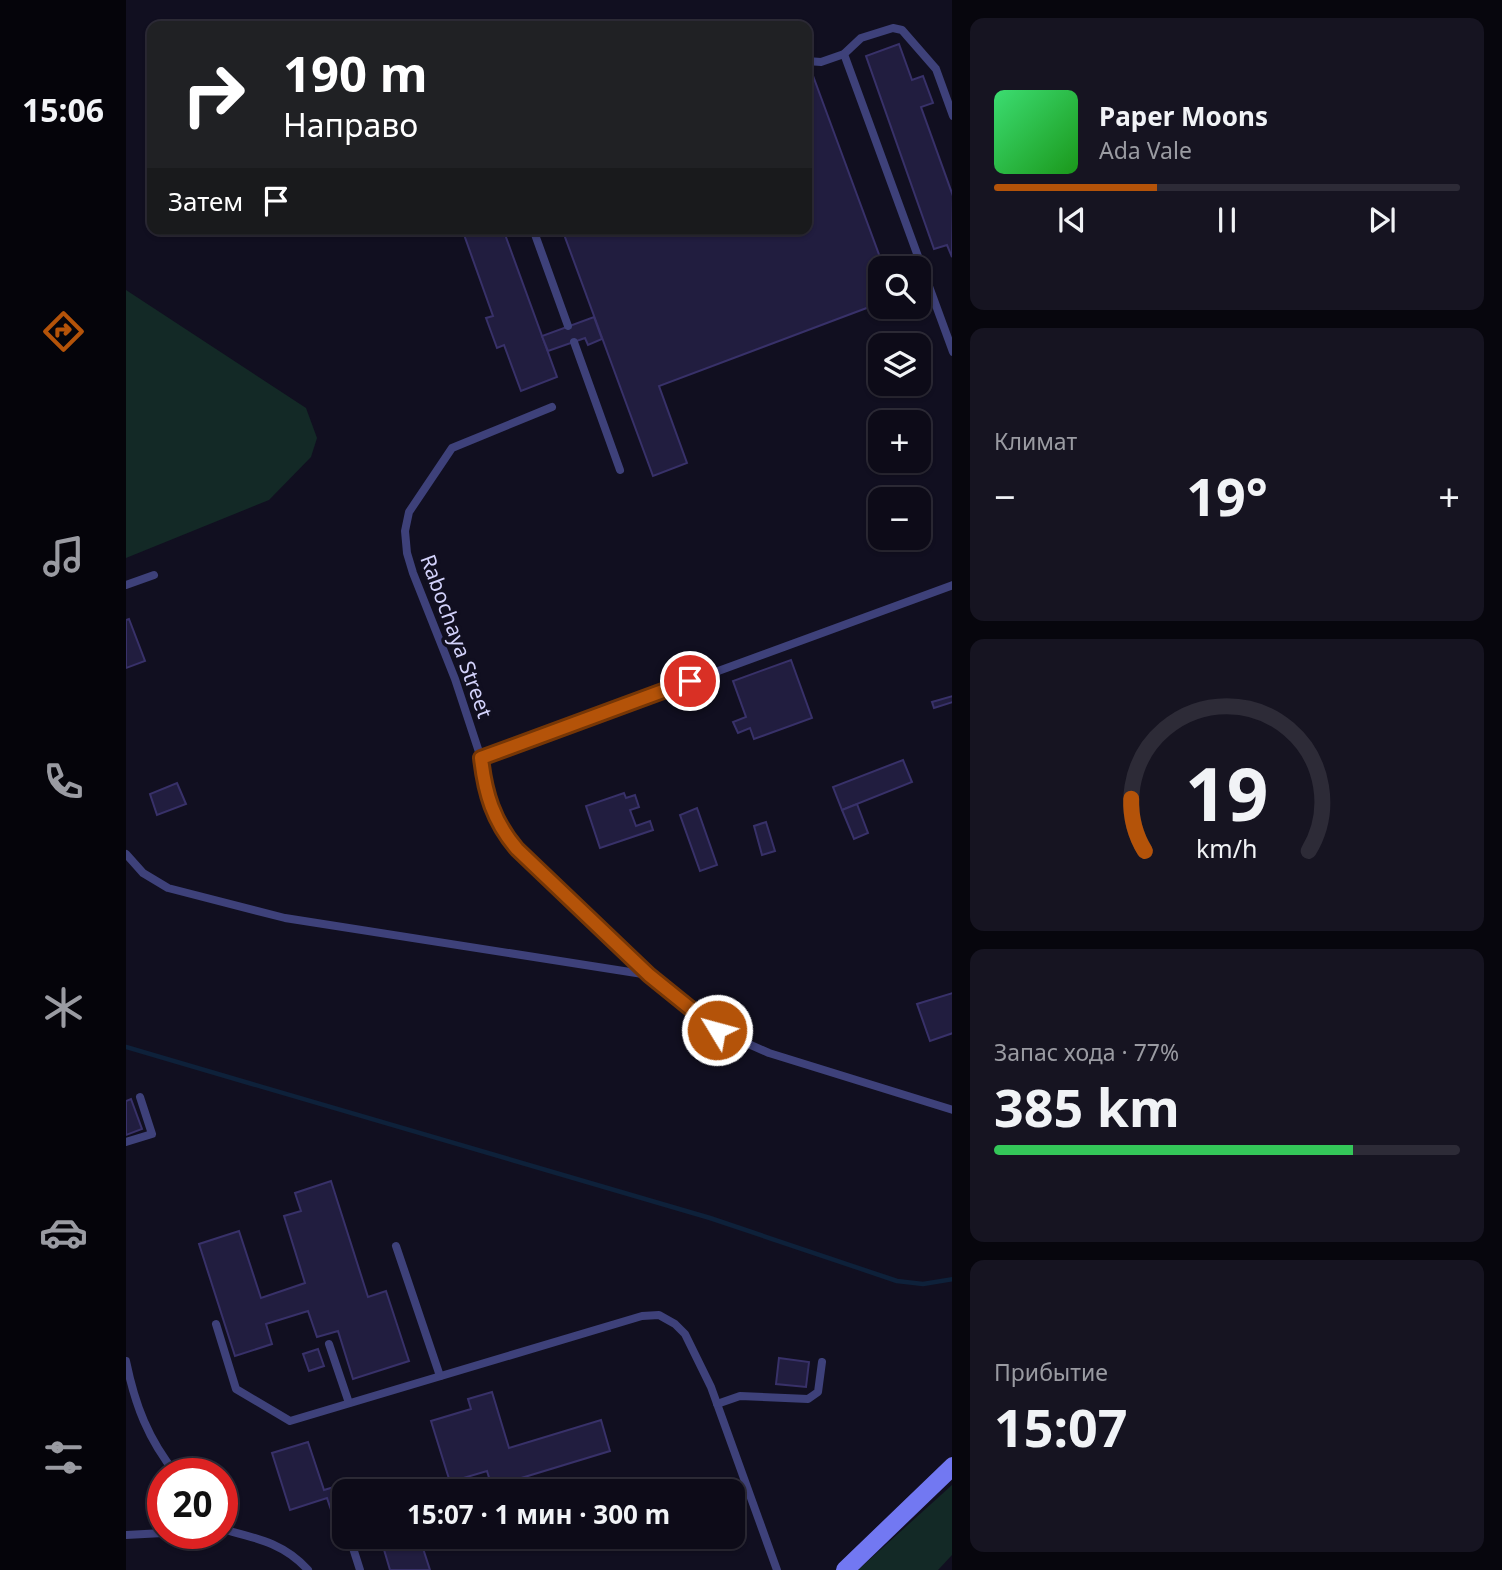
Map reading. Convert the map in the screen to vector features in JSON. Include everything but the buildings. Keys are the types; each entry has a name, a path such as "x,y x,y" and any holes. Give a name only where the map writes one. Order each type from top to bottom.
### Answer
{"street":[{"path":"845,1570 952,1467"}],"lane":[{"path":"812,61 821,62 844,54 861,38 893,28 902,30 936,69 952,114"},
{"path":"844,54 952,349"},
{"path":"535,235 568,326"},
{"path":"574,342 621,470"},
{"name":"Rabochaya Street","path":"552,407 452,448 409,512 405,531 407,553 455,679 481,758 484,786 502,831 649,975 717,1030 740,1042 952,1110"},
{"path":"126,585 154,575"},
{"path":"481,758 952,585"},
{"path":"126,855 143,873 168,888 285,918 649,975"},
{"path":"126,1142 152,1133 140,1097"},
{"path":"396,1246 440,1376"},
{"path":"216,1324 236,1389 290,1421 642,1316 659,1315 675,1324 685,1334 717,1404 777,1570"},
{"path":"329,1344 349,1403"},
{"path":"126,1361 133,1395 143,1423 164,1458"},
{"path":"717,1404 740,1396 808,1399 818,1392 822,1362"},
{"path":"238,1533 269,1541 287,1550 307,1570"},
{"path":"126,1535 147,1534"},
{"path":"352,1549 360,1570"}],"green space":[{"path":"126,290 306,408 317,438 311,457 269,500 126,558"},
{"path":"952,1485 952,1555 938,1570 858,1570"}],"waterway":[{"path":"126,1047 710,1218 897,1281 923,1284 952,1279"}],"route":[{"path":"690,681 481,758 484,786 491,810 502,831 517,849 649,975 680,1003 717,1030"}]}
